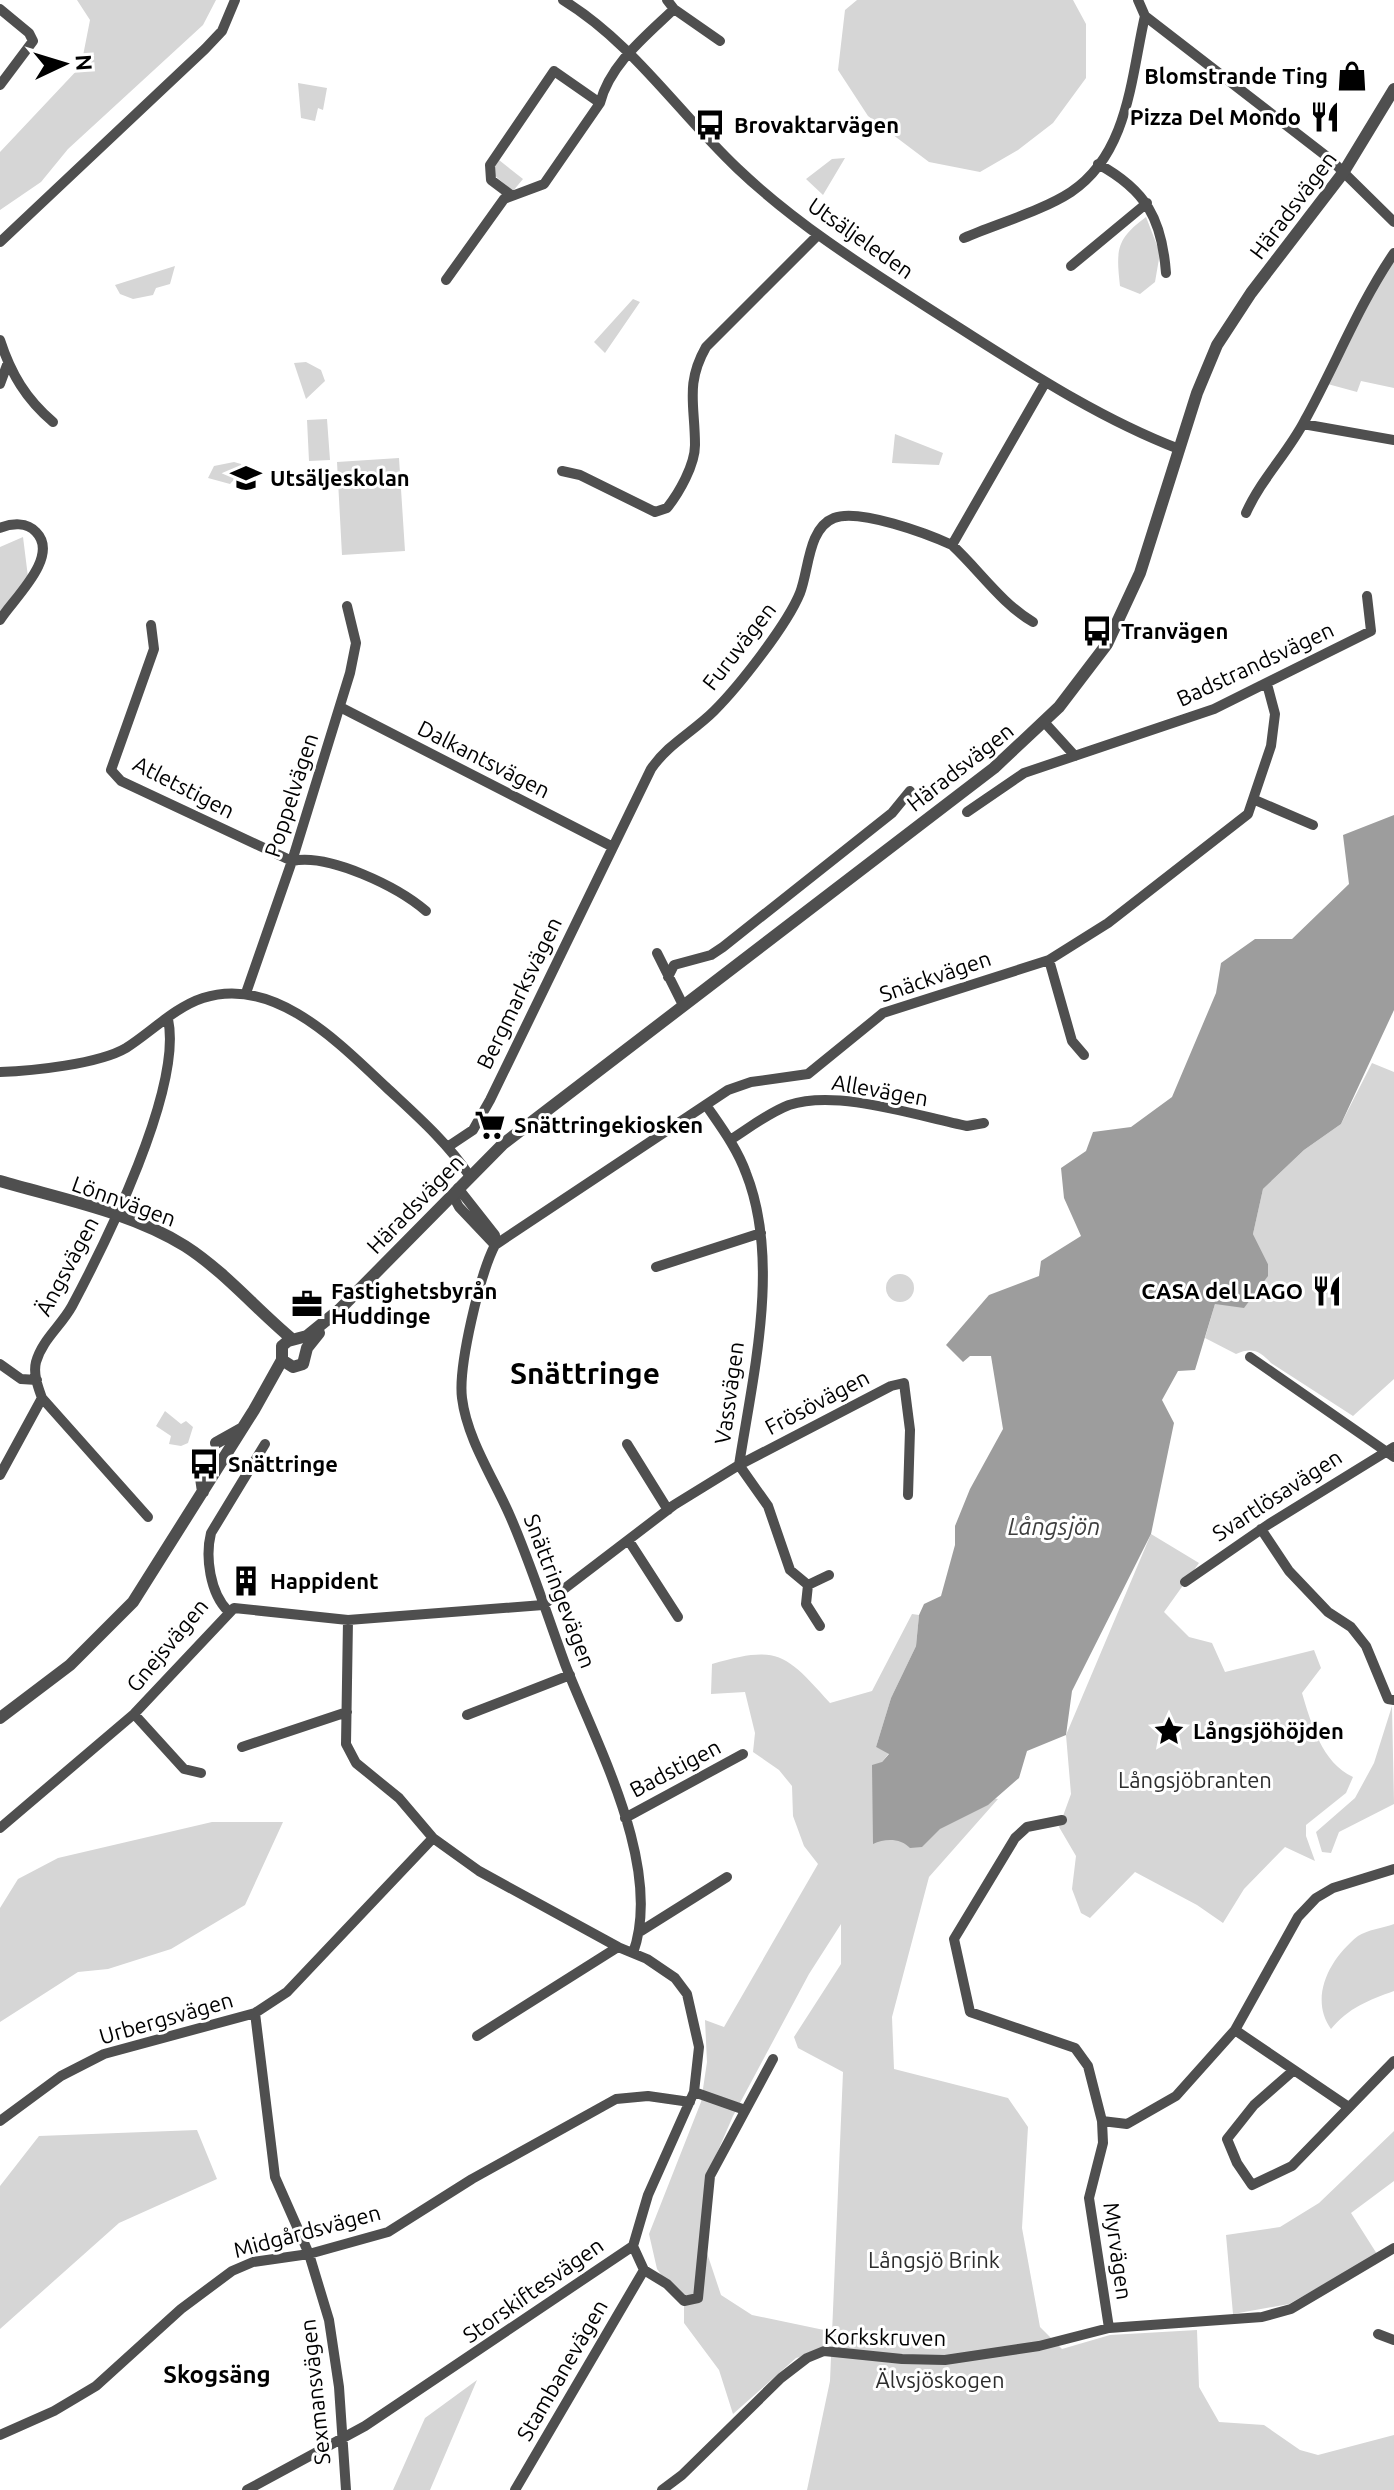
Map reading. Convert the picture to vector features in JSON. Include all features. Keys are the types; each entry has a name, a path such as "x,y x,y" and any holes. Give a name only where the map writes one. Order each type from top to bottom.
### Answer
{"street":[{"path":"0,242 205,49 222,31 235,0"},
{"name":"Utsäljeleden","path":"563,0 630,52 736,167 818,235 1045,383 1124,428 1179,449"},
{"path":"1138,0 1145,16 1330,159 1394,222"},
{"path":"446,280 511,195 544,184 600,103 604,88 670,4 720,41"},
{"path":"0,9 29,33 33,41 0,85"},
{"path":"964,238 1070,193 1098,164 1130,102 1145,16"},
{"path":"511,195 491,180 490,165 554,71 600,103"},
{"name":"Häradsvägen","path":"0,1718 103,1635 154,1573 292,1350 339,1310 469,1175 503,1144 994,768 1045,723 1091,667 1119,619 1140,573 1205,371 1224,332 1343,173 1394,89"},
{"path":"1098,164 1126,179 1147,203 1161,235 1166,273"},
{"path":"1071,266 1147,203"},
{"path":"562,471 580,475 655,512 667,508 694,453 690,390 697,363 706,347 818,235"},
{"path":"1246,513 1256,490 1303,424 1365,296 1394,253"},
{"path":"0,340 7,365 31,403 53,422"},
{"path":"0,384 7,365"},
{"path":"952,545 1045,383"},
{"path":"1303,424 1394,440"},
{"name":"Furuvägen","path":"611,846 658,759 714,711 793,610 817,532 834,518 847,516 923,532 952,545 987,577 1012,610 1033,622"},
{"path":"0,528 12,524 31,527 41,539 42,547 29,584 0,620"},
{"name":"Badstrandsvägen","path":"967,812 1024,773 1214,709 1371,631 1367,596"},
{"name":"Poppelvägen","path":"246,993 292,861 340,707 356,643 347,606"},
{"name":"Atletstigen","path":"151,625 154,649 111,770 121,781 292,861"},
{"name":"Snäckvägen","path":"495,1245 737,1086 817,1070 867,1024 899,1006 1049,960 1108,923 1239,823 1255,800 1274,727 1273,704 1267,684"},
{"name":"Dalkantsvägen","path":"340,707 611,846"},
{"path":"1045,723 1075,756"},
{"name":"Häradsvägen","path":"668,977 674,965 711,955 723,947 892,813 910,791"},
{"path":"1255,800 1313,825"},
{"name":"Bergmarksvägen","path":"449,1146 473,1130 490,1100 611,846"},
{"path":"292,861 302,858 355,872 406,894 426,911"},
{"path":"657,953 683,1005"},
{"path":"1049,960 1072,1041 1084,1055"},
{"path":"0,1072 36,1071 121,1051 199,999 225,992 246,993 327,1031 449,1146 469,1175"},
{"name":"Ängsvägen","path":"42,1398 35,1367 45,1341 71,1308 117,1216 155,1114 169,1047 168,1019"},
{"name":"Allevägen","path":"730,1140 778,1110 813,1100 842,1102 967,1126 984,1123"},
{"name":"Vassvägen","path":"706,1105 730,1140 746,1174 761,1233 762,1298 739,1465 772,1513 790,1570 808,1585 806,1604 820,1626"},
{"name":"Lönnvägen","path":"0,1181 117,1216 188,1248 259,1312 292,1350"},
{"path":"455,1191 495,1235 495,1245"},
{"path":"656,1267 761,1233"},
{"name":"Snättringevägen","path":"495,1245 464,1357 462,1400 474,1437 518,1535 625,1818 637,1868 641,1931 633,1953"},
{"path":"1250,1357 1391,1451"},
{"path":"0,1364 21,1379 37,1380"},
{"name":"Frösövägen","path":"543,1605 668,1510 739,1465 891,1386 904,1383 910,1430 908,1495"},
{"path":"0,1475 42,1398 148,1517"},
{"path":"216,1443 242,1428"},
{"name":"Gnejsvägen","path":"2,1823 134,1714 228,1611 217,1595 206,1555 207,1546 211,1533 265,1444"},
{"path":"627,1444 668,1510"},
{"name":"Svartlösavägen","path":"1185,1582 1261,1529 1391,1451"},
{"path":"200,1471 203,1492"},
{"path":"1261,1529 1282,1564 1328,1612 1351,1627 1366,1646 1388,1699 1394,1700"},
{"path":"629,1541 678,1617"},
{"path":"808,1585 829,1575"},
{"path":"228,1611 241,1607 348,1620 543,1605"},
{"path":"242,1747 347,1712 348,1620"},
{"path":"467,1715 570,1675"},
{"name":"Storskiftesvägen","path":"247,2490 342,2439 440,2378 633,2246 648,2195 692,2097 699,2047 687,1994 666,1971 513,1891 433,1838 399,1798 356,1763 346,1744 347,1712"},
{"path":"134,1714 184,1769 201,1773"},
{"name":"Badstigen","path":"625,1818 743,1754"},
{"name":"Myrvägen","path":"1062,1820 1027,1827 1015,1838 954,1939 970,2012 1075,2048 1088,2066 1102,2121 1103,2143 1089,2198 1109,2328 1273,2314 1317,2295 1394,2248"},
{"name":"Urbergsvägen","path":"0,2121 61,2076 104,2054 255,2013 287,1992 433,1838"},
{"path":"1102,2121 1127,2124 1176,2096 1235,2030 1298,1917 1316,1898 1333,1888 1394,1869"},
{"path":"641,1931 727,1877"},
{"path":"477,2036 618,1947"},
{"name":"Sexmansvägen","path":"255,2013 275,2177 309,2254 335,2351 346,2490"},
{"path":"1235,2030 1347,2106"},
{"path":"633,2246 644,2270 667,2284 684,2301 698,2298 710,2176 773,2059"},
{"path":"1294,2070 1254,2105 1227,2139 1237,2163 1252,2185 1292,2166 1394,2061"},
{"name":"Midgårdsvägen","path":"0,2435 54,2411 96,2386 181,2309 232,2271 253,2262 309,2254 401,2225 472,2179 616,2099 692,2097 745,2110"},
{"name":"Stambanevägen","path":"515,2490 644,2270"},
{"name":"Korkskruven","path":"662,2490 682,2475 781,2378 807,2358 824,2351 945,2360 1039,2346 1109,2328"},
{"path":"1378,2334 1394,2340"}],"green space":[{"path":"77,0 216,0 203,25 68,149 41,182 0,210 0,152 81,66 90,20"},
{"path":"857,0 1073,0 1086,24 1086,78 1053,123 1018,150 980,172 929,162 868,116 838,70 845,10"},
{"path":"298,83 327,88 323,110 318,108 315,121 301,118"},
{"path":"845,158 823,195 806,179 832,159"},
{"path":"499,160 523,179 513,191 494,175 493,168"},
{"path":"1146,217 1160,253 1155,282 1140,294 1120,286 1118,263 1124,239"},
{"path":"1394,253 1394,388 1361,381 1357,392 1324,383"},
{"path":"175,266 170,284 156,288 153,295 133,299 120,294 115,285"},
{"path":"633,299 640,302 605,353 594,342"},
{"path":"306,362 321,370 325,381 306,399 294,363"},
{"path":"327,419 330,460 309,461 307,420"},
{"path":"895,434 943,453 939,465 892,463"},
{"path":"399,458 405,551 342,555 337,462"},
{"path":"234,462 241,464 243,470 230,484 208,478 214,466"},
{"path":"23,537 28,577 0,616 0,547"},
{"path":"1372,1063 1394,1072 1394,1379 1353,1416 1259,1353 1247,1351 1236,1354 1205,1338 1215,1304 1268,1264 1253,1234 1263,1189 1304,1150 1341,1124"},
{"path":"900,1274 910,1278 914,1288 910,1298 900,1302 890,1298 886,1288 890,1278"},
{"path":"165,1411 181,1424 186,1421 193,1427 188,1443 181,1446 169,1444 171,1436 156,1426"},
{"name":"Långsjöbranten","path":"1151,1534 1199,1563 1164,1612 1189,1637 1212,1643 1225,1672 1314,1650 1321,1668 1302,1693 1319,1741 1333,1762 1353,1777 1346,1793 1306,1825 1306,1836 1315,1861 1285,1847 1244,1889 1223,1923 1197,1905 1135,1872 1090,1918 1081,1913 1072,1889 1076,1856 1059,1827 1071,1794 1066,1735"},
{"name":"Älvsjöskogen","path":"912,1614 919,1615 916,1646 891,1698 876,1747 889,1753 882,1762 923,1787 998,1799 929,1877 892,2017 894,2069 1008,2098 1028,2127 1022,2228 1040,2327 1062,2349 1110,2335 1197,2330 1199,2387 1219,2422 1264,2425 1300,2450 1318,2455 1394,2435 1394,2490 807,2490 830,2381 843,2072 798,2048 794,2037 841,1964 841,1924 809,1974 733,2116 707,2176 705,2247 721,2295 752,2315 824,2330 824,2351 796,2358 733,2414 719,2370 684,2323 684,2306 657,2269 649,2234 701,2102 707,2062 705,2020 724,2027 818,1864 804,1846 793,1816 792,1786 779,1770 753,1752 755,1733 745,1692 711,1694 712,1664 752,1655 779,1658 802,1673 830,1703 872,1691"},
{"name":"Långsjöbranten","path":"1392,1706 1394,1804 1339,1832 1331,1853 1322,1852 1316,1832 1355,1798 1374,1763"},
{"path":"212,1822 283,1822 245,1905 171,1949 108,1969 78,1972 0,2022 0,1908 18,1879 58,1858"},
{"path":"1394,1924 1394,1991 1352,2010 1331,2029 1322,2005 1322,1992 1331,1967 1358,1936"},
{"path":"197,2130 217,2179 119,2223 0,2329 0,2186 39,2136"},
{"path":"1394,2131 1394,2181 1351,2213 1377,2254 1289,2304 1233,2314 1226,2235 1280,2227 1319,2203"},
{"path":"477,2380 430,2490 393,2490 425,2418"}],"water":[{"name":"Långsjön","path":"1394,815 1394,1010 1341,1124 1304,1150 1263,1189 1253,1234 1268,1264 1268,1276 1244,1308 1215,1304 1195,1370 1178,1371 1162,1400 1174,1423 1151,1534 1072,1691 1066,1735 1027,1751 1019,1778 988,1805 940,1829 922,1847 910,1848 893,1840 873,1844 872,1765 882,1762 889,1754 876,1747 891,1698 916,1646 919,1615 924,1604 941,1596 955,1545 955,1526 970,1489 1003,1429 991,1356 970,1356 963,1362 946,1345 989,1295 1039,1276 1041,1261 1081,1236 1064,1198 1061,1168 1086,1151 1093,1132 1131,1127 1172,1097 1216,993 1221,963 1255,939 1292,939 1349,884 1343,835"}],"place":[{"name":"Blomstrande Ting","path":"1352,76"},
{"name":"Pizza Del Mondo","path":"1325,117"},
{"name":"Brovaktarvägen","path":"710,125"},
{"name":"Utsäljeskolan","path":"246,478"},
{"name":"Tranvägen","path":"1097,631"},
{"name":"Snättringekiosken","path":"490,1125"},
{"name":"CASA del LAGO","path":"1327,1291"},
{"name":"Fastighetsbyrån Huddinge","path":"307,1304"},
{"name":"Snättringe","path":"204,1464"},
{"name":"Happident","path":"246,1581"},
{"name":"Långsjöhöjden","path":"1169,1731"}],"district":[{"name":"Snättringe","path":"585,1374"},
{"name":"Skogsäng","path":"217,2375"}],"park label":[{"name":"Långsjö Brink","path":"934,2260"}]}
